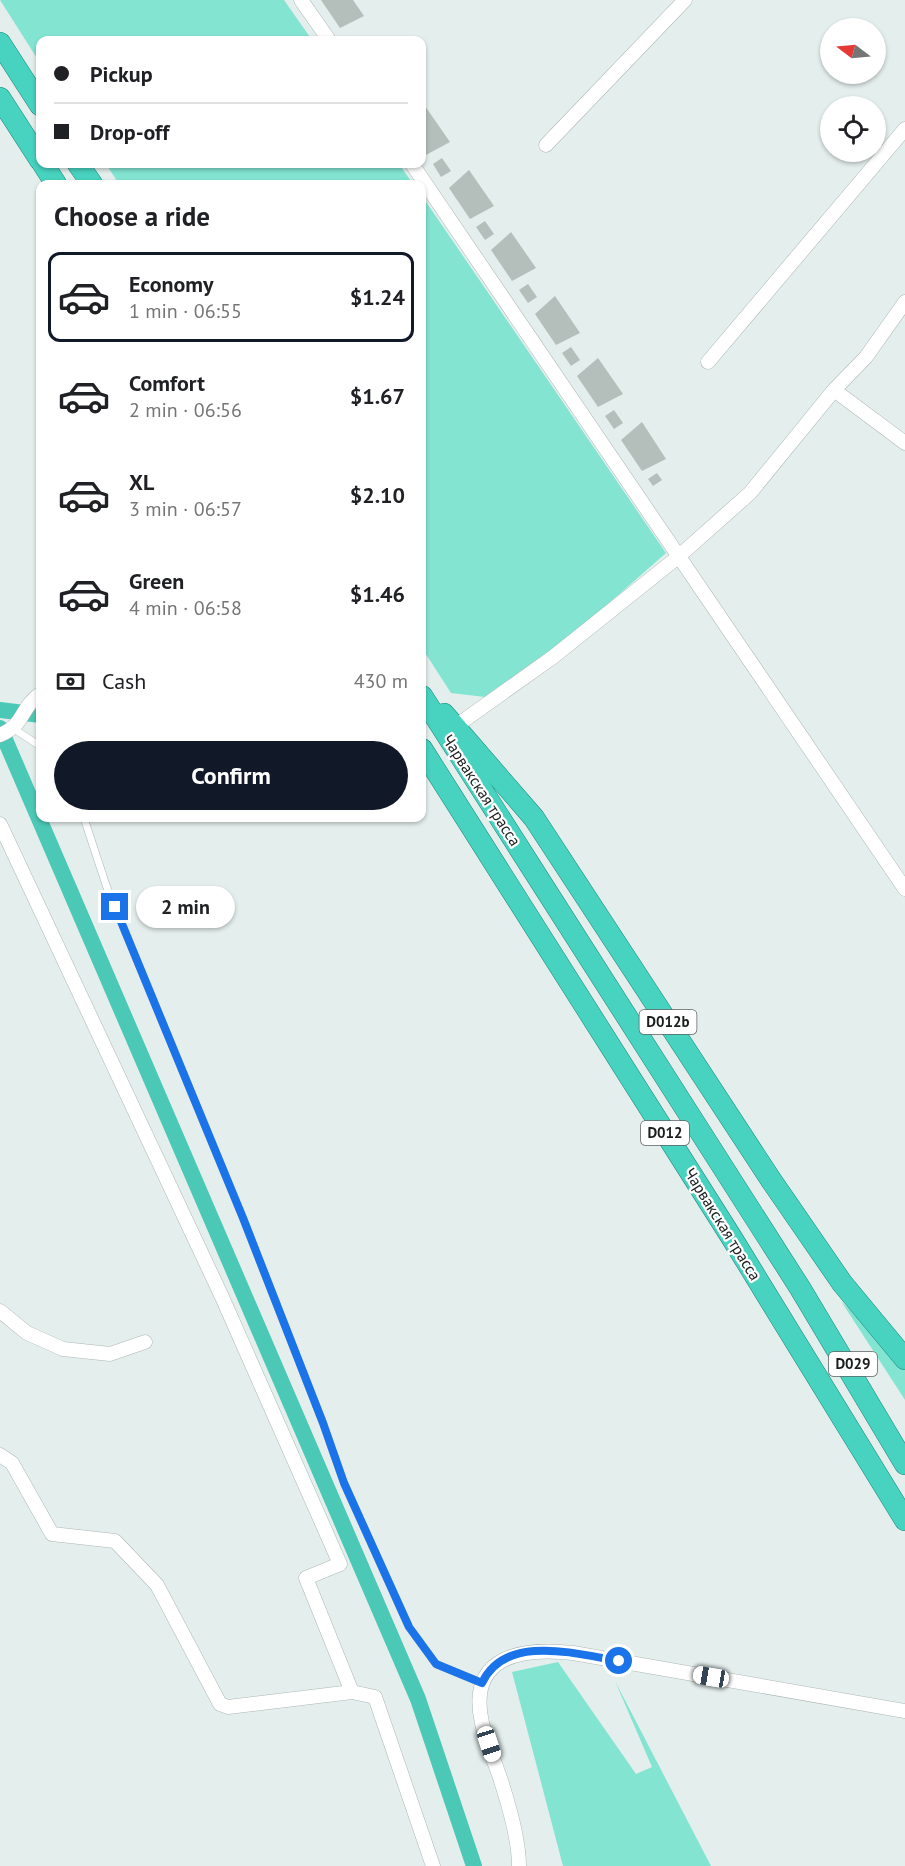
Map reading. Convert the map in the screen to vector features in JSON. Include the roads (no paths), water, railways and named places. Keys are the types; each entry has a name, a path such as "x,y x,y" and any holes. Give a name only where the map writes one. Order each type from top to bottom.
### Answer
{"highway":[{"path":"0,43 36,99"},
{"path":"0,98 36,153"},
{"name":"D012b","path":"426,698 456,726 534,818 771,1180 842,1283 905,1359"},
{"name":"Чарвакская трасса","path":"426,700 800,1288 905,1464"},
{"name":"Чарвакская трасса","path":"426,755 730,1235 905,1520"},
{"name":"D029","path":"800,1288 905,1439"}],"street":[{"path":"301,0 325,36"},
{"path":"546,145 686,0"},
{"path":"708,362 905,129"},
{"path":"426,185 905,889"},
{"path":"456,726 553,657 678,557 750,494 834,390 866,357 905,302"},
{"path":"834,390 905,443"},
{"path":"0,735 14,729 36,697"},
{"path":"0,824 217,1287 340,1564 306,1578 352,1692"},
{"path":"0,1311 27,1333 63,1349 110,1354 145,1342"},
{"path":"0,1455 12,1463 52,1534 115,1541 157,1585 220,1704 228,1707 352,1692 375,1697 432,1866"},
{"path":"519,1866 503,1786 482,1723 482,1683 491,1668 516,1654 555,1651 905,1711"}],"lane":[{"path":"14,729 36,743"},
{"path":"85,822 106,885 243,1218 344,1483 409,1627 436,1664 482,1683"}],"waterway":[{"path":"0,710 36,714"},
{"path":"0,728 36,812"},
{"path":"40,822 418,1699 474,1866"}]}
